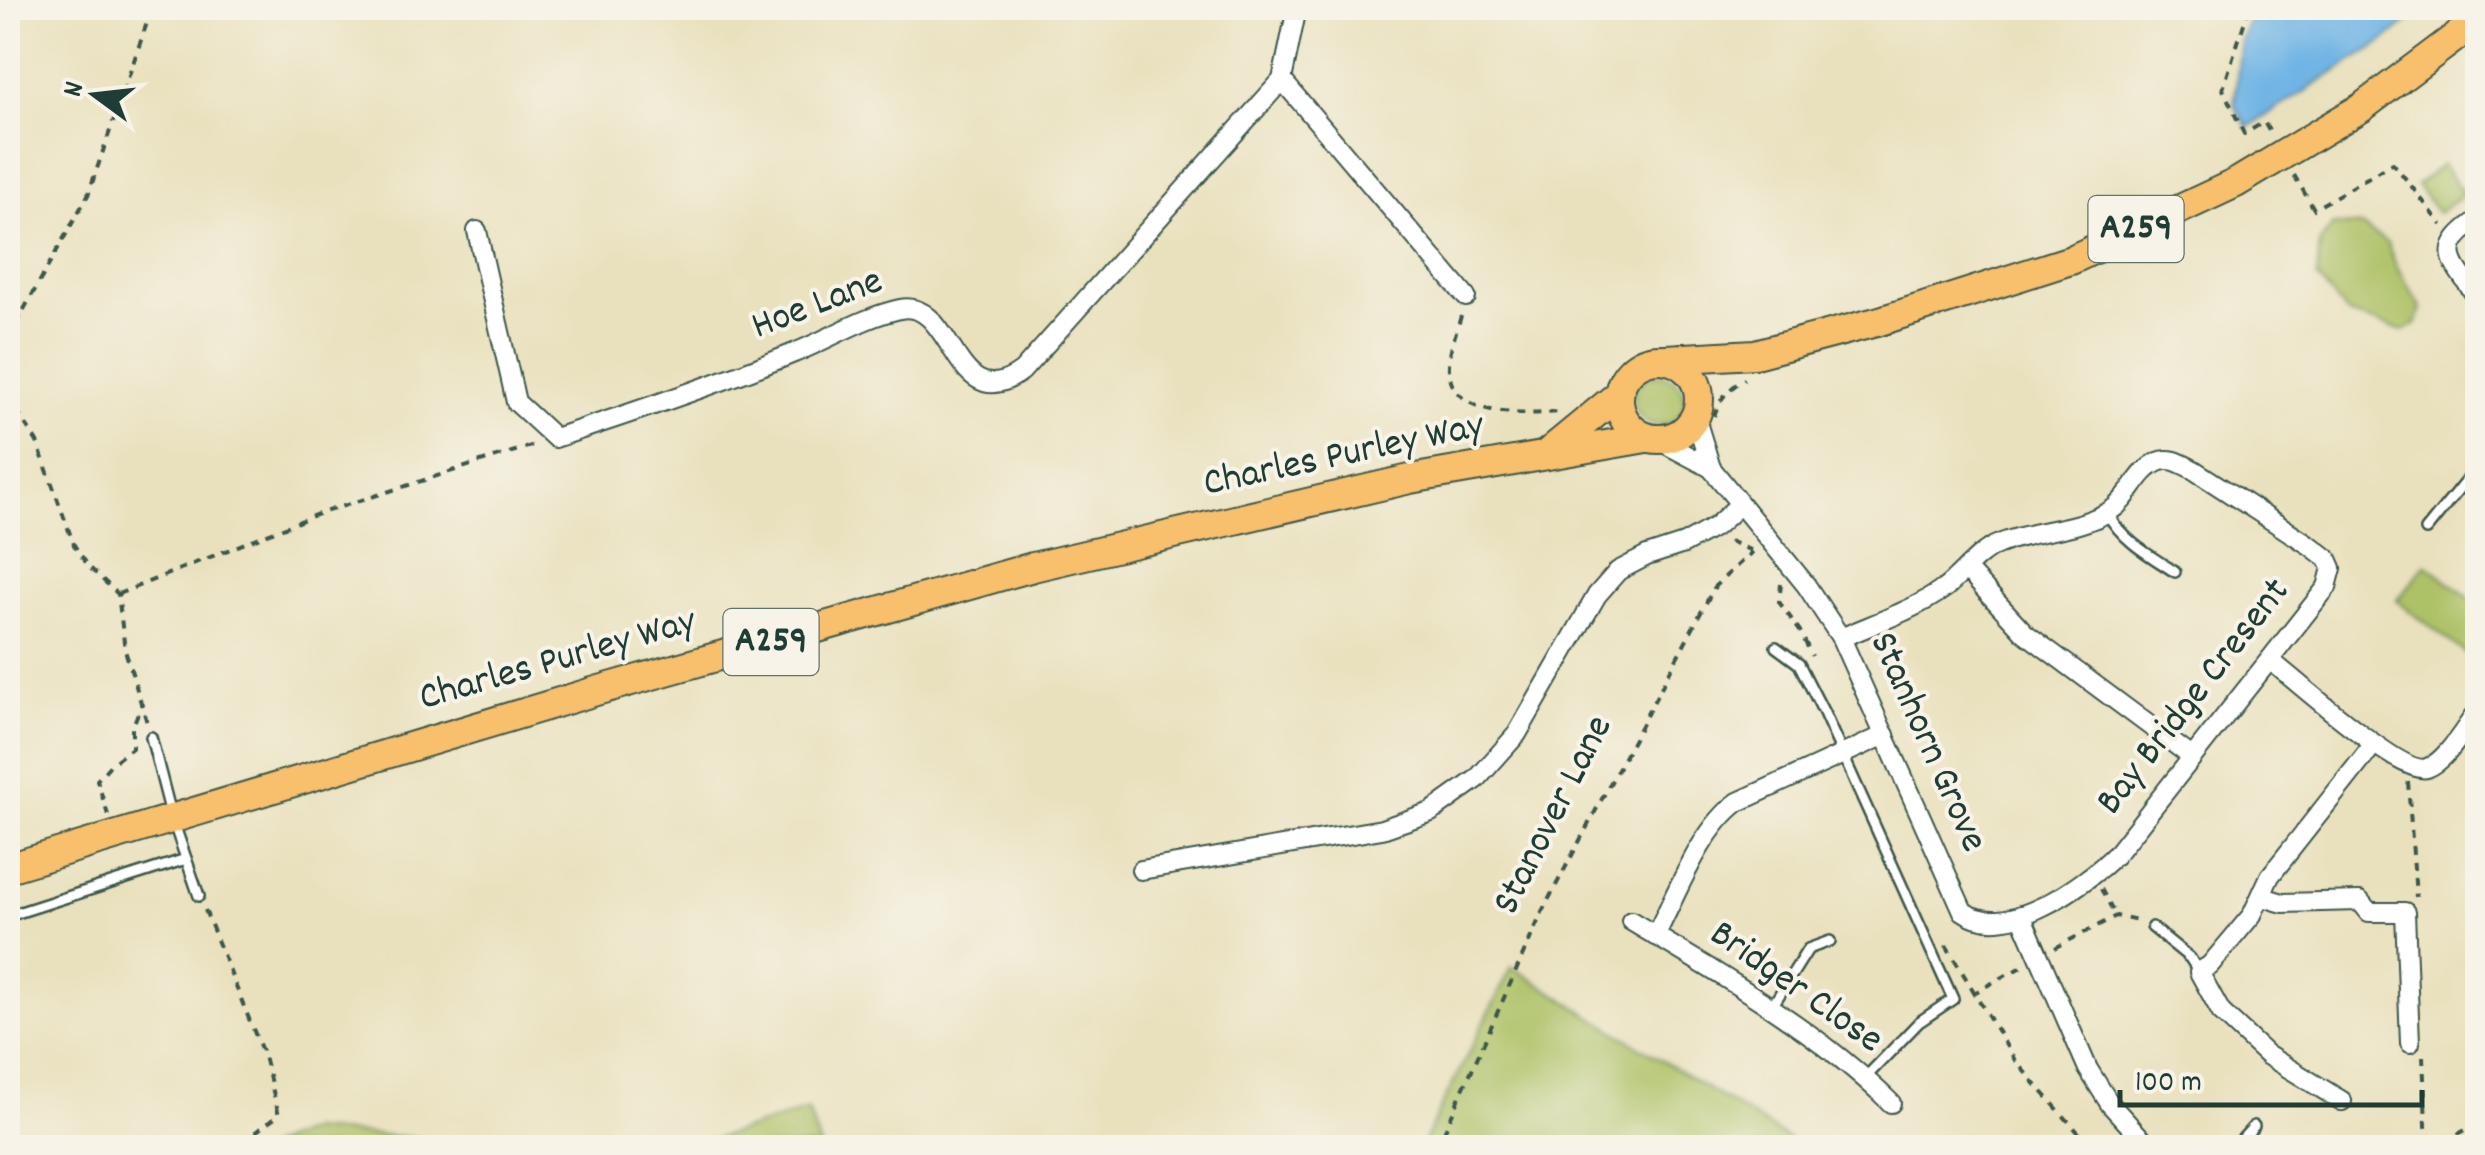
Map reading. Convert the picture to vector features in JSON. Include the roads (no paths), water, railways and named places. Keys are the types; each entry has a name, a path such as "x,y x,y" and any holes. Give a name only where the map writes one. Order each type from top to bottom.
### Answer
{"main road":[{"name":"A259","path":"1666,359 1755,354 2072,260 2236,183 2361,108 2478,20"},
{"name":"A259","path":"1697,406 1755,354"},
{"path":"1666,359 1689,372 1697,406 1681,434 1652,439 1624,421 1618,395 1622,382 1640,363 1666,359"},
{"name":"Charles Purley Way","path":"1544,456 1618,395"},
{"name":"Charles Purley Way","path":"8,868 596,691 1033,568 1410,479 1652,439"}],"street":[{"path":"1297,8 1282,80 1466,296"},
{"name":"Hoe Lane","path":"477,231 516,402 555,438 794,354 884,312 910,306 928,313 964,369 979,380 1009,381 1282,80"},
{"path":"2478,220 2454,239 2450,249 2452,263 2478,299"},
{"name":"Stanhorn Grove","path":"1697,406 1710,468 1806,586 1840,638 1963,911 1974,920 1989,923 2022,915 2094,876 2116,854"},
{"name":"Stanhorn Grove","path":"1652,439 1710,468"},
{"name":"Bay Bridge Cresent","path":"1840,638 1920,603 1946,587 1994,545 2090,521 2107,513 2124,501 2144,473 2159,461 2176,460 2328,558 2332,568 2327,586 2116,854"},
{"path":"1141,870 1382,829 1431,812 1477,779 1516,734 1597,595 1618,571 1646,556 1684,544 1716,526 1738,506"},
{"path":"1966,569 2025,633 2192,758"},
{"path":"2270,660 2374,744 2414,769 2428,768 2471,731 2478,711"},
{"name":"Bridger Close","path":"1655,936 1720,815 1738,802 1884,735"},
{"path":"2342,1101 2267,1054 2221,1012 2199,972 2210,964 2263,897 2270,876 2374,744"},
{"path":"2263,897 2283,903 2360,902 2369,912 2405,912 2410,1043"},
{"path":"2022,915 2088,1070 2110,1104 2150,1148"},
{"name":"Bridger Close","path":"1630,922 1770,1008 1865,1078 1891,1103"}],"lane":[{"path":"2426,530 2478,466"},
{"path":"2107,513 2133,544 2175,572"},
{"path":"1776,648 1800,664 1844,753 1953,999 1919,1022 1865,1078"},
{"path":"151,737 172,818 200,896"},
{"path":"8,916 186,859"},
{"path":"2152,926 2190,958 2199,972"},
{"path":"1770,1008 1808,949 1830,941"},
{"path":"2234,1148 2254,1126"}],"water":[{"path":"2255,8 2424,8 2383,42 2248,127 2234,105 2241,40"}]}
